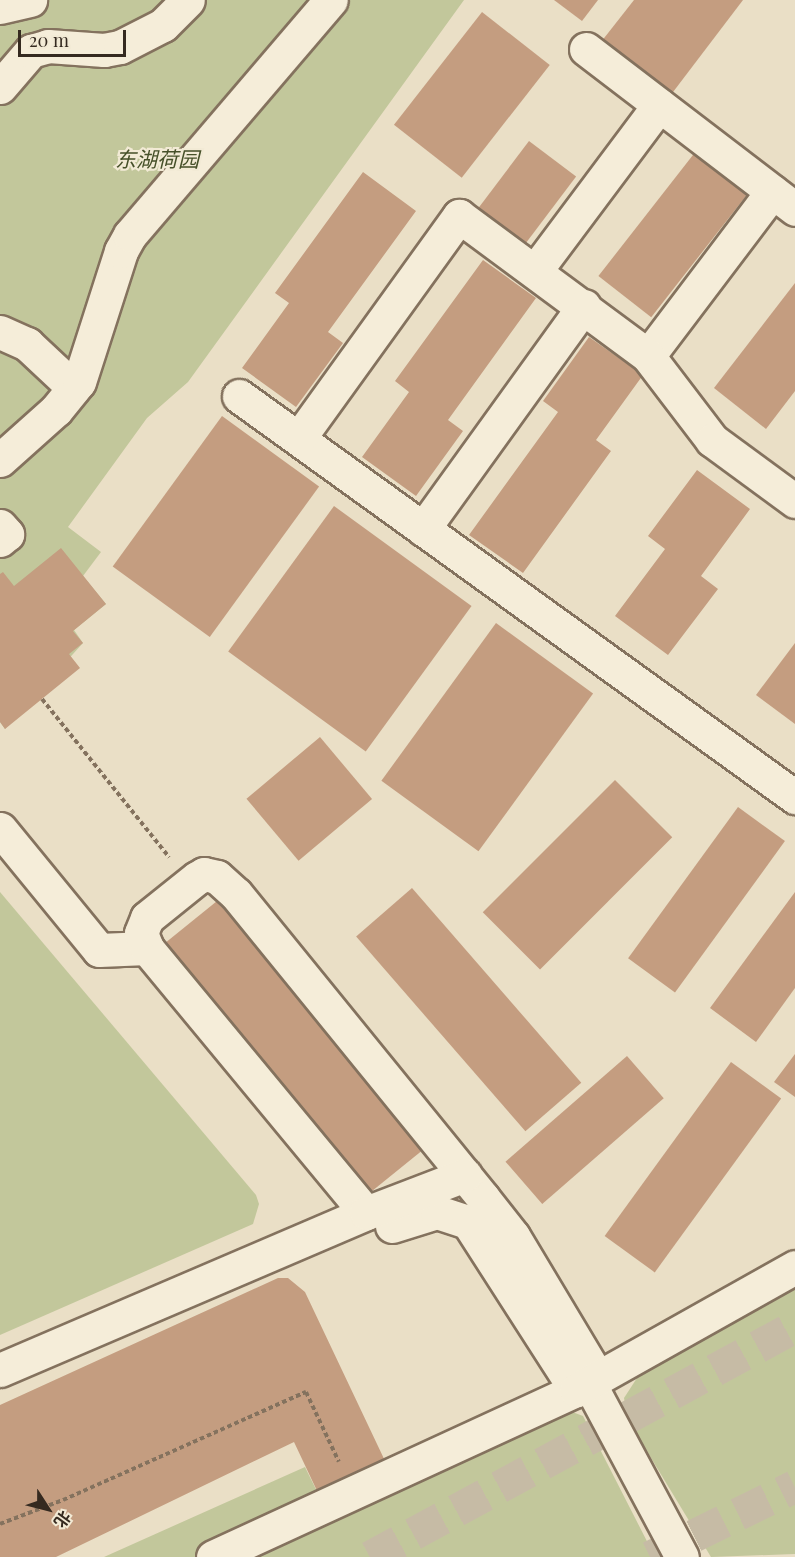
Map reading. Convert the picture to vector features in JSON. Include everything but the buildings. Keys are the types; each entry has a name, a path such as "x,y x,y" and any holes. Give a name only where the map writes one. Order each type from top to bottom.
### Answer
{"lane":[{"path":"0,7 30,0"},
{"path":"0,87 31,51 48,46 104,50 120,47 163,25 188,0"},
{"path":"0,460 56,410 74,388 85,369 121,251 130,235 313,6"},
{"path":"586,48 784,201 648,356"},
{"path":"535,271 659,105"},
{"path":"299,438 459,216 584,306 648,356 712,440 795,501"},
{"path":"423,529 584,306"},
{"path":"0,332 27,344 74,388"},
{"path":"239,396 795,797"},
{"path":"0,526 7,534 0,540"},
{"path":"0,829 99,950 147,948"},
{"path":"379,1219 147,948 141,933 147,918 204,874 210,875 236,894 513,1236 588,1384 682,1557"},
{"path":"0,1370 379,1219 465,1175"},
{"path":"379,1219 436,1212 468,1222 588,1384"},
{"path":"213,1557 588,1384 795,1267"}],"path":[{"path":"42,699 190,883"},
{"path":"0,1524 63,1500 306,1392 354,1492"}],"green space":[{"name":"东湖荷园","path":"0,0 464,0 188,382 147,418 68,527 101,552 83,576 106,604 74,630 83,643 5,729 0,722"},
{"path":"0,892 256,1195 259,1204 253,1224 0,1335"},
{"path":"795,1284 795,1554 711,1557 628,1420 624,1398 637,1378"},
{"path":"567,1410 583,1416 655,1557 104,1557 305,1467 331,1520"}],"tunnel":[{"path":"370,1557 795,1326"},
{"path":"650,1557 795,1486"}]}
